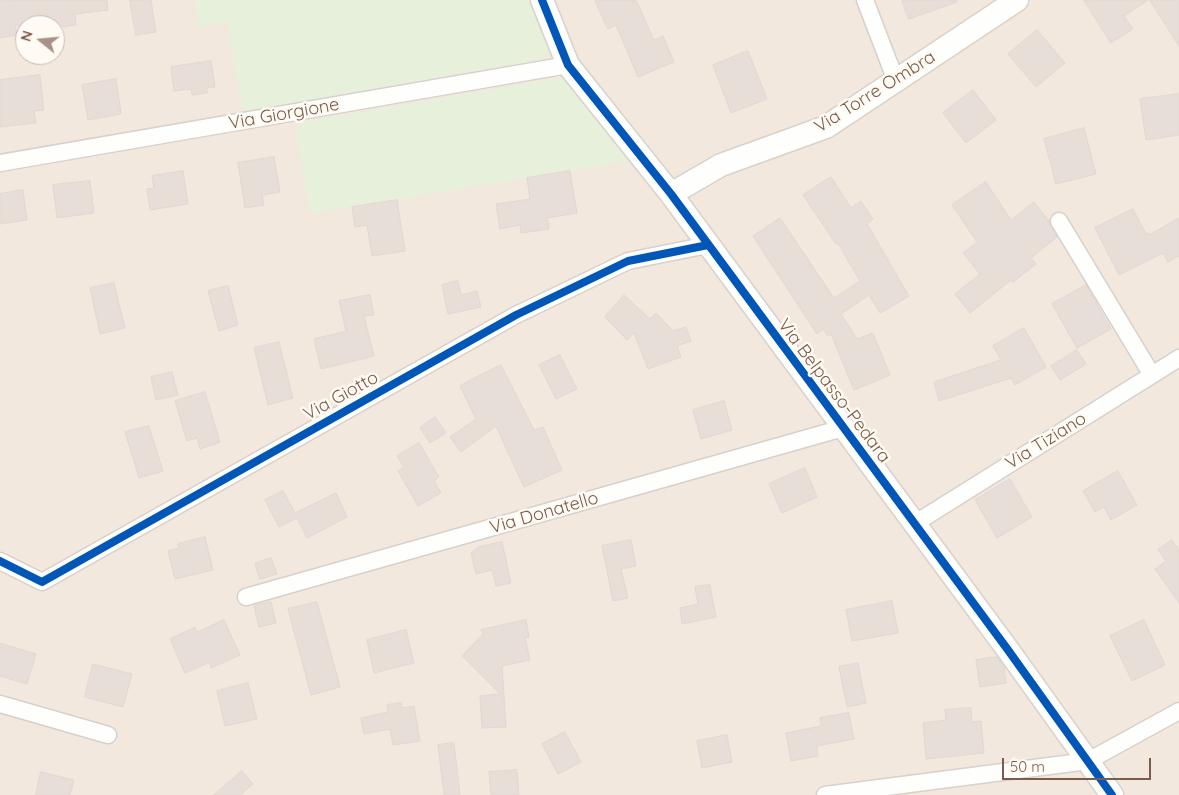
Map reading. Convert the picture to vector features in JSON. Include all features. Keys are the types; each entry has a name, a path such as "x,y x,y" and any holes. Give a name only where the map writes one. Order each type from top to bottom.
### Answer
{"street":[{"name":"Via Belpasso-Pedara","path":"542,0 568,65 671,194 1008,650 1112,795"},
{"path":"865,0 896,81"},
{"name":"Via Torre Ombra","path":"671,194 721,165 826,128 1017,0"},
{"name":"Via Giorgione","path":"0,163 568,65"},
{"path":"1059,221 1152,375"},
{"name":"Via Giotto","path":"0,561 42,582 516,315 628,261 708,245"},
{"name":"Via Tiziano","path":"914,524 1179,358"},
{"name":"Via Donatello","path":"246,597 843,428"},
{"path":"0,704 108,735"},
{"path":"825,795 1088,761 1179,711"}],"shaded area":[{"path":"0,0 1179,0 1179,795 0,795"}],"green space":[{"path":"195,0 535,0 551,51 539,60 247,112 242,108 227,22 199,27"},
{"path":"557,78 570,81 629,161 310,214 295,127 309,121"}],"building":[{"path":"0,0 107,0 108,10 75,14 76,25 65,27 65,15 15,15 15,35 0,38"},
{"path":"130,0 151,0 156,32 136,35"},
{"path":"595,0 636,0 654,40 663,36 674,62 638,77 616,25 608,29"},
{"path":"902,0 956,0 957,2 909,19"},
{"path":"1084,0 1148,0 1124,16 1133,29 1111,43"},
{"path":"1150,0 1179,0 1179,46"},
{"path":"1037,30 1065,63 1036,87 1008,54"},
{"path":"748,51 767,99 731,113 713,65"},
{"path":"211,61 215,87 207,88 207,93 192,95 191,89 174,91 171,67"},
{"path":"40,75 44,110 34,111 36,123 0,127 0,80"},
{"path":"116,79 121,114 88,120 82,85"},
{"path":"973,90 996,120 966,143 943,113"},
{"path":"1179,94 1179,135 1146,140 1140,99"},
{"path":"1084,128 1096,174 1056,184 1044,139"},
{"path":"274,157 280,192 262,195 264,205 245,208 238,163"},
{"path":"183,171 188,204 150,210 147,189 154,188 152,176"},
{"path":"570,171 577,213 547,218 549,229 521,233 520,225 500,229 496,204 530,199 527,178"},
{"path":"831,177 851,208 861,201 873,219 867,224 909,296 880,313 869,295 841,314 857,339 873,333 890,375 854,390 831,334 828,336 823,329 817,334 753,236 780,218 834,298 860,281 838,243 836,244 803,195"},
{"path":"90,181 94,213 57,218 53,185"},
{"path":"986,182 1011,220 1034,202 1049,221 1057,237 1031,258 1036,264 1013,282 1011,280 970,313 955,294 980,274 963,253 977,242 952,205"},
{"path":"23,190 27,220 0,224 0,194"},
{"path":"397,200 405,251 372,256 367,225 355,227 352,207"},
{"path":"1133,209 1146,234 1148,233 1149,235 1179,218 1179,256 1168,262 1163,253 1119,275 1095,228"},
{"path":"458,281 461,295 477,291 481,307 448,314 442,285"},
{"path":"114,283 125,328 100,334 90,288"},
{"path":"1086,285 1111,329 1077,348 1052,304"},
{"path":"228,286 238,325 219,331 208,291"},
{"path":"370,295 374,315 364,316 374,356 321,369 314,339 346,331 339,301"},
{"path":"624,295 650,319 656,313 673,331 686,327 691,341 677,346 681,357 648,369 634,333 627,340 605,317"},
{"path":"1024,328 1046,367 1015,385 1011,378 939,401 934,382 1001,360 993,346"},
{"path":"279,342 293,398 268,405 254,348"},
{"path":"1077,350 1086,364 1060,380 1051,366"},
{"path":"560,355 577,389 556,399 539,365"},
{"path":"501,365 534,430 543,427 562,470 524,487 496,426 461,452 450,437 476,419 460,386"},
{"path":"172,372 178,395 156,400 151,377"},
{"path":"205,392 220,442 200,449 197,438 187,441 175,401"},
{"path":"724,401 732,430 701,439 693,410"},
{"path":"435,417 446,433 430,443 420,428"},
{"path":"149,426 163,471 139,478 125,432"},
{"path":"419,443 439,477 434,481 441,493 418,506 398,471 404,467 397,456"},
{"path":"805,468 817,497 782,513 769,484"},
{"path":"1118,471 1137,505 1111,520 1104,507 1095,512 1083,491"},
{"path":"1010,479 1032,517 997,538 975,500"},
{"path":"283,491 295,513 336,493 347,517 307,538 297,518 279,527 265,500"},
{"path":"205,537 213,570 175,579 168,551 179,548 178,544"},
{"path":"631,540 636,566 621,569 628,598 613,601 602,546"},
{"path":"1172,540 1179,550 1179,603 1155,569 1166,561 1158,550"},
{"path":"502,542 511,583 496,586 492,570 476,574 471,553 479,547"},
{"path":"271,558 277,574 260,579 255,564"},
{"path":"710,585 716,617 682,624 680,608 698,604 695,587"},
{"path":"892,601 898,633 852,641 846,610"},
{"path":"271,602 276,623 259,627 254,606"},
{"path":"317,602 340,687 311,695 288,609"},
{"path":"224,620 240,655 211,668 210,662 185,673 170,639 195,627 197,632"},
{"path":"526,620 529,637 525,638 530,660 502,666 506,727 482,728 480,696 500,694 462,656 483,634 481,630"},
{"path":"1144,620 1165,665 1132,681 1110,636"},
{"path":"406,630 414,663 374,673 367,640"},
{"path":"0,643 36,654 27,684 0,676"},
{"path":"997,657 1004,667 1006,683 980,687 976,660"},
{"path":"858,663 866,703 847,707 839,667"},
{"path":"93,664 132,674 123,707 85,697"},
{"path":"248,683 257,719 225,726 217,691"},
{"path":"401,703 402,708 414,706 420,741 393,745 390,729 364,734 361,718 388,712 387,705"},
{"path":"971,708 972,722 981,721 984,753 926,759 923,723 946,720 945,710"},
{"path":"849,713 854,739 817,746 818,756 791,761 786,733 821,726 820,718"},
{"path":"565,732 581,762 558,774 542,744"},
{"path":"727,735 732,762 702,768 697,741"},
{"path":"454,743 460,795 444,795 438,745"},
{"path":"517,770 519,795 491,795 489,772"},
{"path":"242,771 253,784 240,795 214,795"},
{"path":"41,772 74,780 70,795 36,795"}],"cycle path":[{"path":"542,0 568,65 671,194 1008,650 1112,795"},
{"path":"0,561 42,582 516,315 628,261 708,245"}]}
